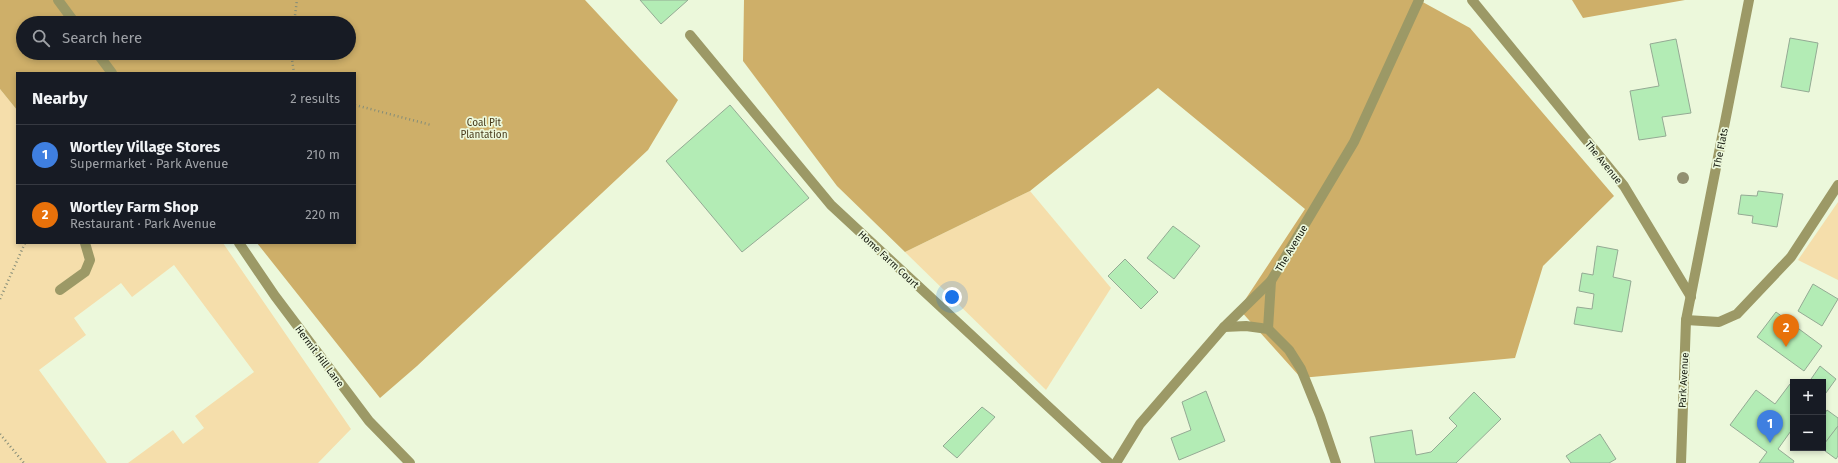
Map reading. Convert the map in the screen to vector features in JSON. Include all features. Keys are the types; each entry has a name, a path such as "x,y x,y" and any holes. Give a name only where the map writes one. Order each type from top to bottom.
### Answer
{"street":[{"path":"58,0 70,16"},
{"name":"The Avenue","path":"1116,463 1140,424 1224,327 1272,281 1354,142 1419,0"},
{"name":"The Avenue","path":"1472,0 1624,186 1691,297"},
{"name":"The Flats","path":"1691,297 1749,0"},
{"name":"Home Farm Court","path":"690,35 832,204 1109,463"},
{"path":"102,60 111,72"},
{"path":"1686,320 1719,322 1737,314 1791,257 1838,185"},
{"path":"60,290 85,272 90,260 85,244"},
{"name":"Hermit Hill Lane","path":"240,244 275,296 369,421 410,463"},
{"path":"1268,330 1272,281"},
{"name":"Park Avenue","path":"1681,463 1686,320 1691,297"},
{"path":"1224,327 1246,326 1268,330 1289,350 1301,369 1320,416 1336,463"}],"path":[{"path":"295,16 297,0"},
{"path":"292,60 294,72"},
{"path":"356,105 431,126"},
{"path":"0,299 25,244"},
{"path":"0,434 24,463"}],"shaded area":[{"path":"0,89 16,109 16,244 224,244 351,429 318,463 128,463 173,430 183,444 204,428 195,416 254,372 174,265 132,297 121,283 74,318 86,335 39,370 107,463 0,463"},
{"path":"1030,191 1111,288 1046,390 905,252"},
{"path":"1838,202 1838,280 1798,260"}],"green space":[{"name":"Coal Pit Plantation","path":"0,0 585,0 678,100 648,150 417,366 380,398 258,244 356,244 356,72 16,72 16,109 0,89"},
{"path":"744,0 1419,0 1470,28 1614,196 1543,266 1515,358 1301,378 1239,309 1305,209 1158,88 1030,191 905,252 837,186 743,61"},
{"path":"1572,0 1685,0 1583,18"}],"building":[{"path":"640,0 688,0 661,24"},
{"path":"1790,38 1818,43 1809,92 1781,87"},
{"path":"1676,39 1691,113 1662,117 1666,136 1639,140 1630,91 1659,86 1650,44"},
{"path":"730,105 809,198 742,252 666,161"},
{"path":"1758,191 1783,194 1777,227 1752,223 1753,216 1738,214 1741,195 1757,196"},
{"path":"1173,226 1200,246 1174,279 1147,258"},
{"path":"1597,246 1618,250 1613,277 1631,281 1622,332 1574,324 1577,307 1592,309 1594,294 1579,291 1582,273 1593,275"},
{"path":"1125,259 1158,292 1141,309 1108,276"},
{"path":"1813,284 1838,299 1822,326 1798,311"},
{"path":"1776,312 1822,346 1804,371 1757,337"},
{"path":"1820,366 1836,379 1826,393 1826,379 1811,379"},
{"path":"1790,384 1790,432 1778,449 1794,461 1793,463 1759,463 1767,452 1730,425 1756,390 1775,404"},
{"path":"1206,391 1225,441 1179,460 1171,438 1191,430 1182,402"},
{"path":"1474,392 1501,419 1456,463 1375,463 1370,437 1412,430 1416,455 1431,452 1457,426 1449,418"},
{"path":"982,407 995,417 957,458 943,446"},
{"path":"1827,410 1838,418 1838,426 1826,442 1826,415"},
{"path":"1838,426 1838,456 1836,459 1825,451 1826,442"},
{"path":"1600,434 1616,459 1609,463 1571,463 1566,456"}],"place":[{"name":"Wortley Farm Shop","path":"1786,347"},
{"name":"Wortley Village Stores","path":"1770,443"}]}
